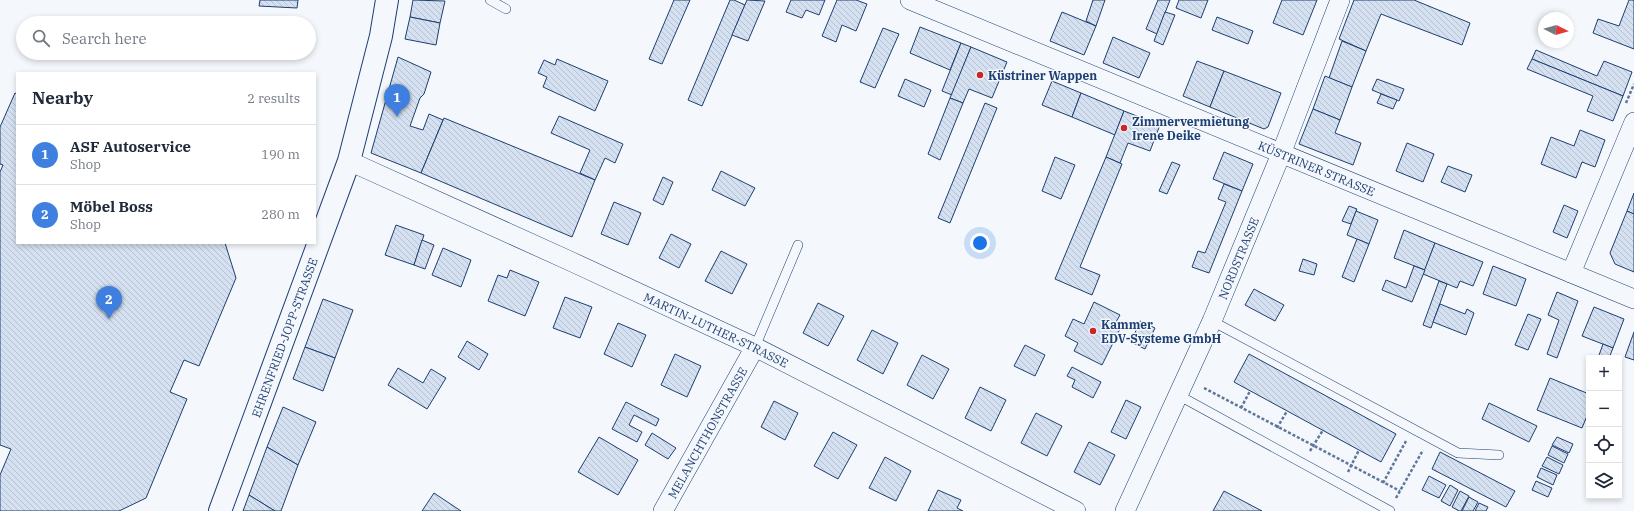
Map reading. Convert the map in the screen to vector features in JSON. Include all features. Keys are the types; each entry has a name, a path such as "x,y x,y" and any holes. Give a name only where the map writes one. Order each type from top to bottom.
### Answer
{"street":[{"name":"EHRENFRIED-JOPP-STRASSE","path":"220,511 349,161 381,36 387,0"},
{"name":"KÜSTRINER STRASSE","path":"910,0 1634,300"},
{"name":"NORDSTRASSE","path":"1126,511 1212,321 1281,154 1340,0"},
{"path":"1571,273 1634,122"},
{"name":"MARTIN-LUTHER-STRASSE","path":"349,161 755,347 1076,511"},
{"name":"MELANCHTHONSTRASSE","path":"663,511 755,347"}],"lane":[{"path":"490,0 506,8"},
{"name":"MELANCHTHONSTRASSE","path":"755,347 798,245"},
{"path":"1212,321 1458,453 1499,455"},
{"path":"1182,387 1231,424 1390,511"}],"path":[{"path":"1182,387 1241,408 1351,467 1400,491"},
{"path":"1231,424 1250,391"},
{"path":"1268,444 1287,411"},
{"path":"1383,483 1413,428"},
{"path":"1303,463 1323,430"},
{"path":"1390,511 1430,438"},
{"path":"1342,484 1359,450"}],"building":[{"path":"260,0 298,0 297,8 259,6"},
{"path":"413,0 445,1 440,23 410,17"},
{"path":"674,0 690,0 662,64 649,59"},
{"path":"730,0 734,0 745,5 702,106 688,100"},
{"path":"747,0 765,1 748,41 732,35"},
{"path":"791,0 825,0 819,15 806,10 802,18 786,12"},
{"path":"837,0 856,0 867,4 856,31 842,25 836,42 822,36"},
{"path":"1093,0 1105,0 1096,26 1086,21"},
{"path":"1158,0 1170,0 1157,34 1146,29"},
{"path":"1179,0 1208,0 1201,18 1176,8"},
{"path":"1282,0 1317,0 1303,35 1273,23"},
{"path":"1354,0 1414,0 1470,23 1462,45 1381,14 1366,51 1339,39"},
{"path":"1629,0 1634,0 1634,49 1593,33 1598,19 1619,26"},
{"path":"1062,12 1096,26 1084,55 1050,41"},
{"path":"1165,12 1175,15 1163,45 1154,41"},
{"path":"410,17 440,23 436,45 405,39"},
{"path":"1217,17 1253,31 1248,44 1212,30"},
{"path":"920,27 961,43 950,70 910,53"},
{"path":"883,28 899,34 875,88 860,82"},
{"path":"1113,37 1150,53 1139,78 1103,63"},
{"path":"1342,41 1366,51 1352,87 1329,78"},
{"path":"961,43 971,47 952,95 942,91"},
{"name":"Küstriner Wappen","path":"971,47 1007,62 992,98 969,89 963,103 950,98"},
{"path":"1536,50 1597,76 1604,61 1632,72 1623,96 1532,59"},
{"path":"398,57 431,72 424,94 420,98 410,126 423,130 429,114 443,120 421,173 371,153"},
{"path":"557,59 608,81 595,111 543,87 547,77 538,73 544,60 555,65"},
{"path":"1532,59 1623,96 1613,121 1587,111 1593,96 1527,69"},
{"path":"1197,61 1224,71 1210,107 1183,96"},
{"path":"1224,71 1281,93 1268,127 1264,129 1210,107"},
{"path":"1325,76 1352,87 1340,120 1313,109"},
{"path":"905,79 931,90 924,107 898,96"},
{"path":"1377,79 1404,89 1399,101 1372,90"},
{"path":"1052,81 1081,93 1072,117 1042,105"},
{"path":"15,93 16,244 225,244 236,278 199,366 184,360 170,392 187,399 146,498 119,511 0,511 0,475 11,449 0,445 0,172 3,165 0,164 0,127"},
{"path":"1081,93 1124,111 1115,135 1072,117"},
{"path":"1381,94 1397,100 1393,109 1377,103"},
{"path":"950,98 963,103 940,160 928,154"},
{"path":"985,103 997,108 950,223 938,218"},
{"path":"1313,109 1340,120 1335,133 1361,143 1353,165 1299,144"},
{"path":"1124,111 1160,125 1150,151 1128,143 1120,163 1106,157"},
{"path":"559,116 623,144 615,163 605,158 595,180 580,173 590,150 551,133"},
{"path":"444,118 595,180 572,237 421,173"},
{"path":"1580,130 1605,140 1595,167 1582,162 1576,178 1541,164 1551,137 1574,146"},
{"path":"1407,143 1434,154 1423,182 1396,171"},
{"path":"1224,152 1253,164 1242,191 1213,179"},
{"path":"1055,157 1075,165 1061,199 1042,191"},
{"path":"1106,157 1122,164 1080,267 1100,275 1092,295 1055,279"},
{"path":"1172,162 1180,165 1167,194 1159,191"},
{"path":"1448,166 1472,175 1465,192 1441,182"},
{"path":"721,171 755,188 745,206 712,190"},
{"path":"663,177 673,182 663,205 653,200"},
{"path":"1224,184 1242,191 1209,273 1192,267 1198,251 1205,253 1226,202 1218,199"},
{"path":"1634,193 1634,214 1627,211"},
{"path":"614,202 641,213 628,245 601,234"},
{"path":"1564,205 1578,211 1567,238 1553,232"},
{"path":"1349,206 1357,209 1351,224 1342,221"},
{"path":"1356,211 1378,220 1369,244 1347,235"},
{"path":"1627,211 1634,214 1634,272 1615,264 1610,253"},
{"path":"396,225 424,235 414,265 385,255"},
{"path":"1404,230 1435,243 1425,270 1394,258"},
{"path":"671,234 691,244 679,268 659,258"},
{"path":"1357,239 1369,244 1354,282 1342,277"},
{"path":"422,240 434,245 425,269 414,265"},
{"path":"1435,243 1483,262 1473,286 1460,281 1457,288 1423,274"},
{"path":"443,248 471,260 461,287 432,275"},
{"path":"721,251 747,264 732,294 705,281"},
{"path":"1303,259 1317,264 1314,275 1299,271"},
{"path":"1414,266 1425,270 1412,302 1382,290 1386,280 1406,288"},
{"path":"1493,266 1526,279 1516,306 1483,294"},
{"path":"510,270 539,282 525,316 488,301 498,275 507,278"},
{"path":"1439,281 1447,284 1431,328 1423,325"},
{"path":"1254,289 1284,305 1275,321 1245,305"},
{"path":"1557,292 1578,301 1557,358 1547,354 1559,320 1548,315"},
{"path":"565,297 592,307 580,338 553,328"},
{"path":"323,299 353,310 335,358 305,347"},
{"name":"Kammer EDV-Systeme GmbH","path":"1094,302 1120,315 1116,322 1122,325 1102,365 1074,351 1078,343 1065,336 1073,319 1084,324"},
{"path":"818,303 844,316 828,346 803,333"},
{"path":"1440,304 1465,314 1467,309 1474,313 1466,335 1433,322"},
{"path":"1594,307 1624,319 1613,348 1582,336"},
{"path":"1528,314 1541,319 1528,350 1515,345"},
{"path":"1140,321 1155,328 1145,349 1131,342"},
{"path":"618,323 646,335 632,367 604,354"},
{"path":"872,330 898,343 883,374 857,360"},
{"path":"1634,332 1634,360 1625,357"},
{"path":"467,341 488,354 479,370 458,357"},
{"path":"1603,344 1613,348 1610,355 1599,355"},
{"path":"1025,345 1045,355 1035,376 1014,366"},
{"path":"305,347 335,358 323,391 293,379"},
{"path":"675,354 701,366 687,397 661,385"},
{"path":"1249,354 1396,434 1381,462 1234,382"},
{"path":"922,355 949,369 933,399 907,385"},
{"path":"1072,367 1101,382 1093,398 1072,387 1075,380 1067,376"},
{"path":"398,368 423,383 431,369 446,378 427,409 388,385"},
{"path":"1550,378 1586,393 1586,418 1582,428 1537,410"},
{"path":"980,387 1006,400 991,431 965,418"},
{"path":"1126,400 1141,407 1126,439 1111,432"},
{"path":"774,401 798,413 785,440 761,427"},
{"path":"626,402 659,419 656,426 634,415 629,425 642,432 637,442 612,429"},
{"path":"1489,403 1537,426 1529,442 1482,419"},
{"path":"283,407 316,422 298,465 267,447"},
{"path":"1036,413 1062,426 1047,456 1021,443"},
{"path":"833,432 857,445 838,479 814,466"},
{"path":"652,433 676,448 668,459 645,445"},
{"path":"599,437 638,460 618,495 578,472"},
{"path":"1557,437 1573,444 1569,453 1552,445"},
{"path":"1089,442 1115,455 1100,485 1074,472"},
{"path":"1552,446 1568,454 1564,463 1548,455"},
{"path":"267,447 298,465 281,511 275,511 249,495"},
{"path":"1440,452 1515,491 1506,507 1432,469"},
{"path":"885,457 911,471 896,501 869,488"},
{"path":"1547,457 1563,465 1559,474 1542,466"},
{"path":"1541,468 1557,475 1553,485 1537,477"},
{"path":"1429,476 1446,485 1439,498 1422,490"},
{"path":"1536,481 1552,488 1548,497 1532,490"},
{"path":"1450,485 1458,490 1450,506 1441,501"},
{"path":"938,490 961,500 957,508 963,511 928,511"},
{"path":"1224,491 1262,511 1213,511"},
{"path":"1460,491 1469,496 1461,511 1459,511 1452,507"},
{"path":"434,493 461,511 422,511"},
{"path":"249,495 275,511 243,511"},
{"path":"1469,497 1478,502 1473,511 1462,511"},
{"path":"1479,503 1488,507 1486,511 1475,511"}],"place":[{"name":"Küstriner Wappen","path":"980,75"},
{"name":"ASF Autoservice","path":"397,117"},
{"name":"Zimmervermietung Irene Deike","path":"1124,128"},
{"name":"Möbel Boss","path":"109,319"},
{"name":"Kammer EDV-Systeme GmbH","path":"1093,331"}]}
